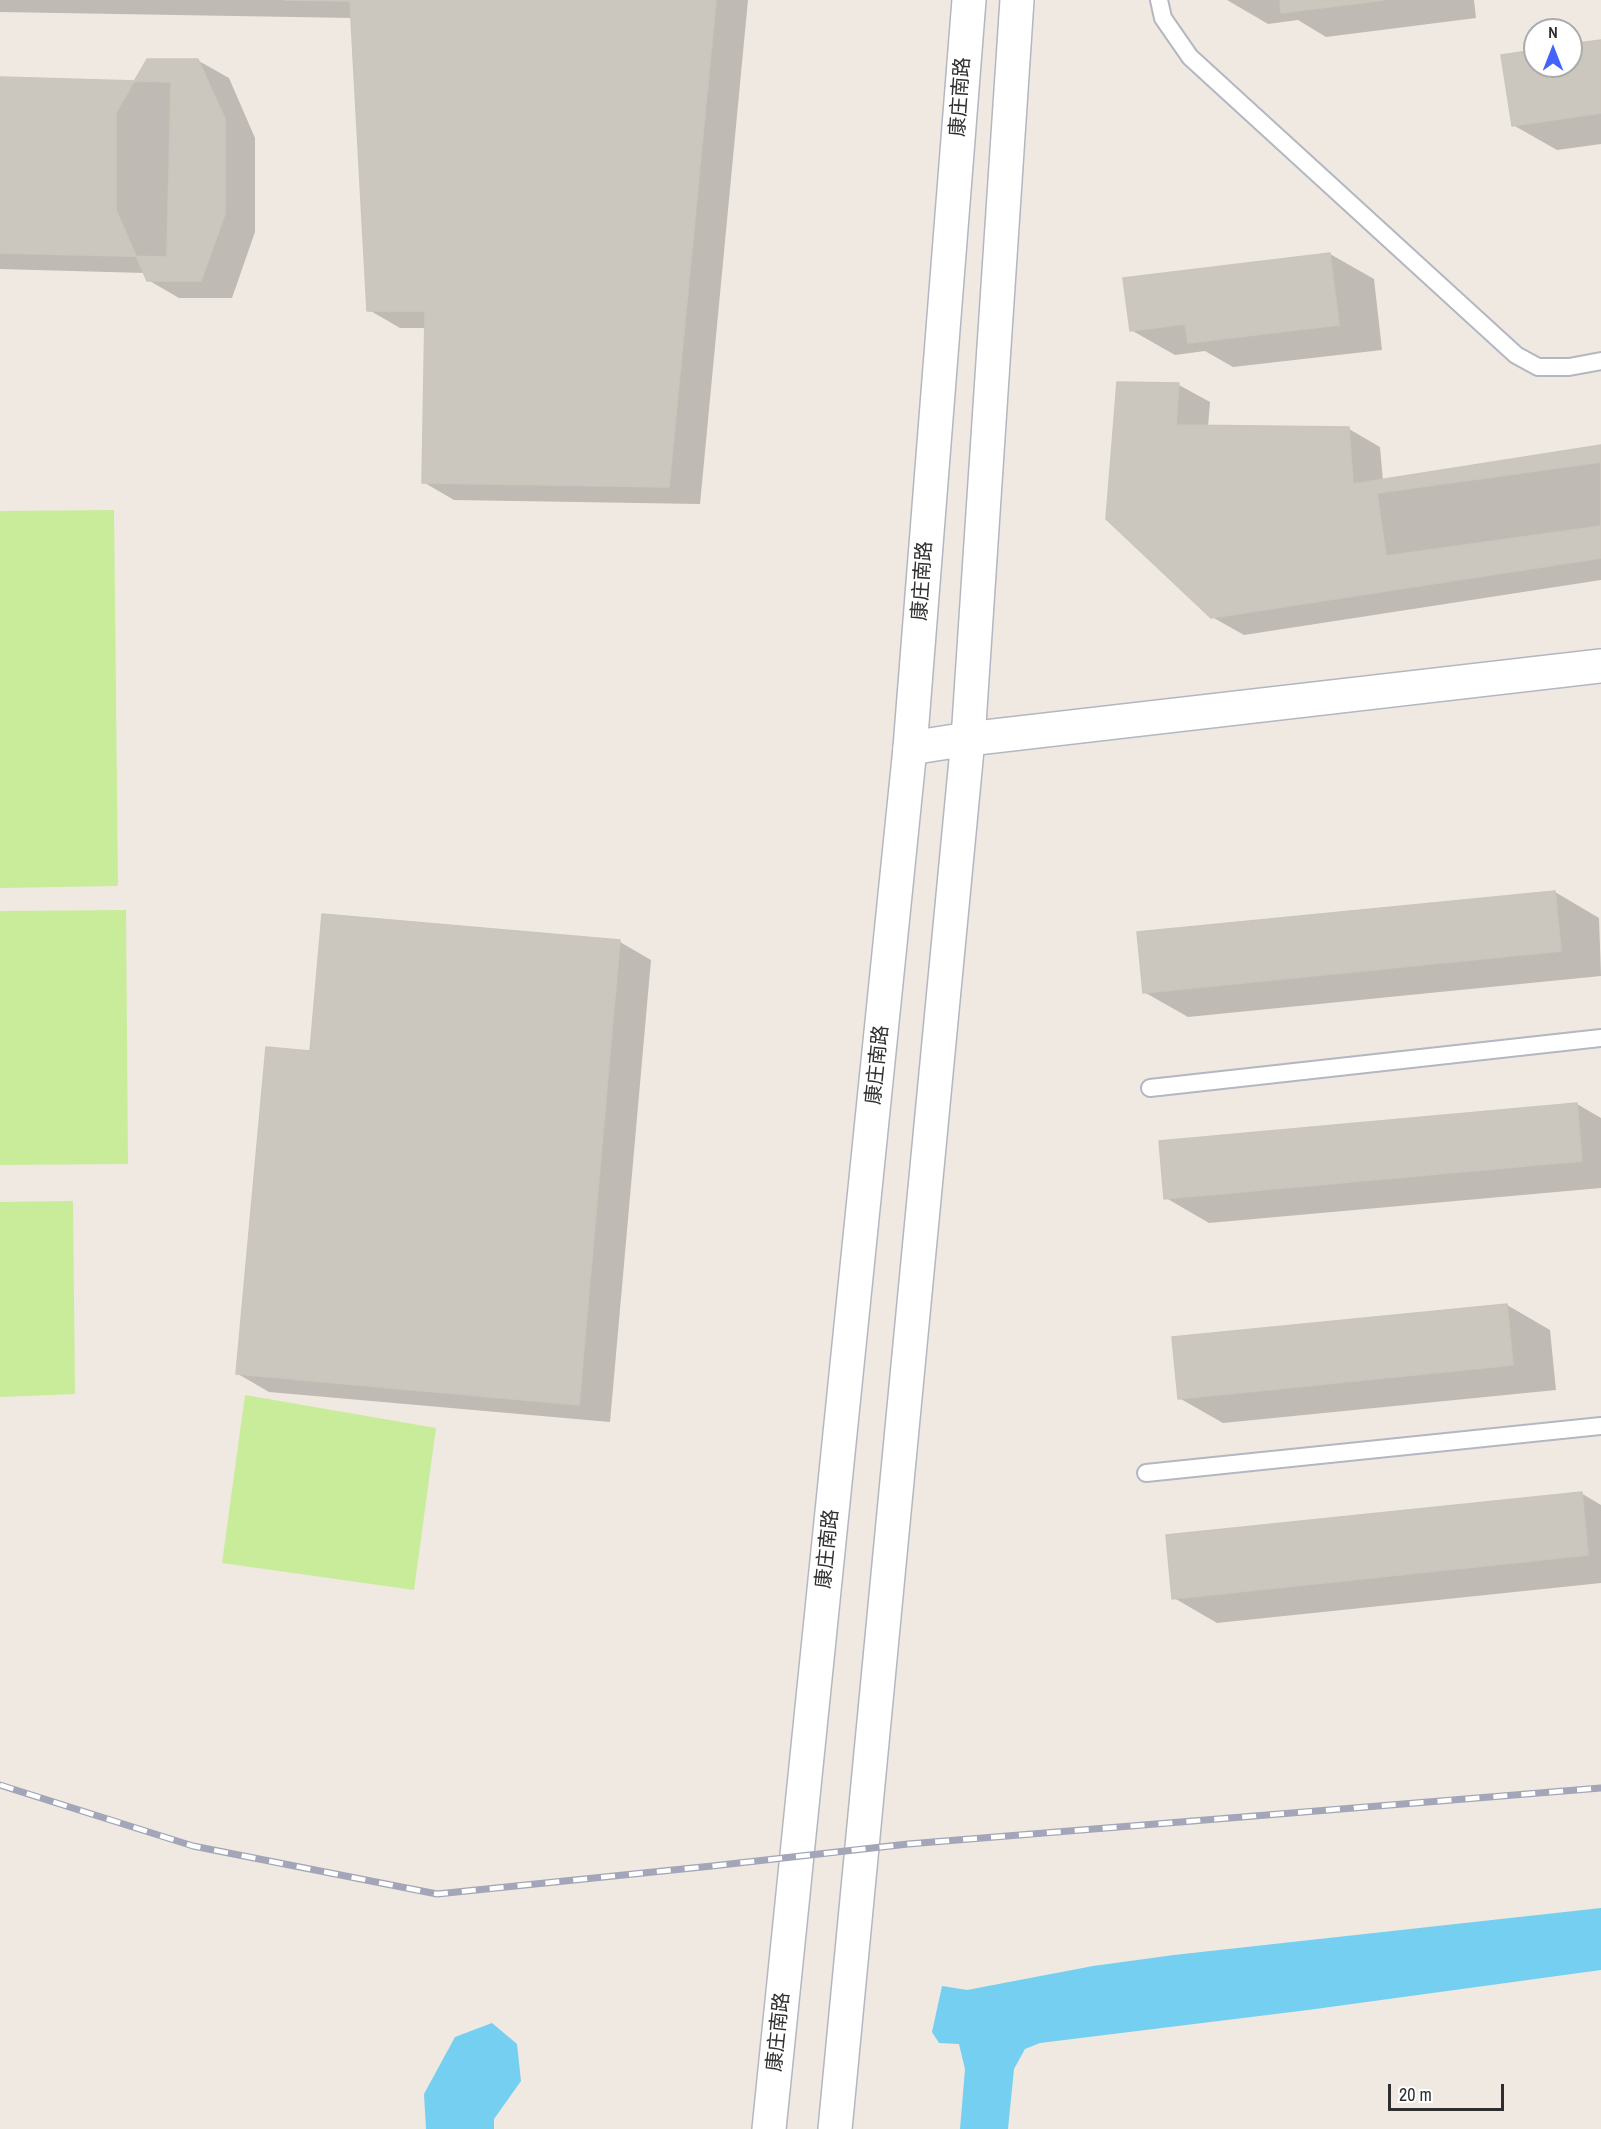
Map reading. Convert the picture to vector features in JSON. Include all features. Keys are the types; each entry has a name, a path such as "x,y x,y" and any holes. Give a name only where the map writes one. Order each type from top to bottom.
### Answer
{"main road":[{"name":"康庄南路","path":"770,2129 910,748 969,0"},
{"path":"834,2129 968,739 1017,0"},
{"path":"910,748 968,739 1601,666"}],"lane":[{"path":"1159,0 1163,18 1190,57 1516,355 1538,367 1569,367 1601,361"},
{"path":"1150,1088 1601,1038"},
{"path":"1146,1473 1601,1426"}],"green space":[{"path":"114,510 118,886 0,888 0,511"},
{"path":"126,910 128,1164 0,1165 0,911"},
{"path":"73,1201 75,1394 0,1397 0,1202"},
{"path":"245,1395 436,1428 414,1590 222,1563"}],"water":[{"path":"1601,1908 1601,1970 1308,2010 1040,2043 1025,2049 1014,2069 1008,2129 960,2129 965,2069 959,2044 939,2043 932,2032 942,1986 967,1990 1093,1966 1174,1955"},
{"path":"492,2023 517,2044 521,2081 494,2119 494,2129 426,2129 424,2094 455,2037"}],"building":[{"path":"284,0 716,0 669,487 422,483 425,311 367,311 350,1"},
{"path":"1280,0 1384,0 1281,13"},
{"path":"1601,40 1601,113 1512,126 1501,55 1523,52 1523,78 1583,78 1583,42"},
{"path":"147,59 198,59 225,119 225,214 201,281 147,281 116,210 116,113"},
{"path":"0,77 171,82 167,257 0,253"},
{"path":"1330,253 1339,325 1188,343 1185,324 1130,331 1123,278"},
{"path":"1117,382 1179,383 1176,425 1349,427 1353,484 1601,445 1601,558 1211,618 1106,519"},
{"path":"1601,462 1601,526 1386,556 1377,493"},
{"path":"1555,891 1561,951 1143,993 1137,932"},
{"path":"322,914 620,940 579,1405 236,1374 266,1047 310,1051"},
{"path":"1577,1103 1582,1161 1164,1199 1159,1141"},
{"path":"1507,1304 1513,1365 1178,1399 1172,1337"},
{"path":"1582,1492 1588,1555 1172,1599 1166,1535"}],"railway":[{"path":"0,1785 193,1846 437,1894 908,1844 1601,1788"}]}
